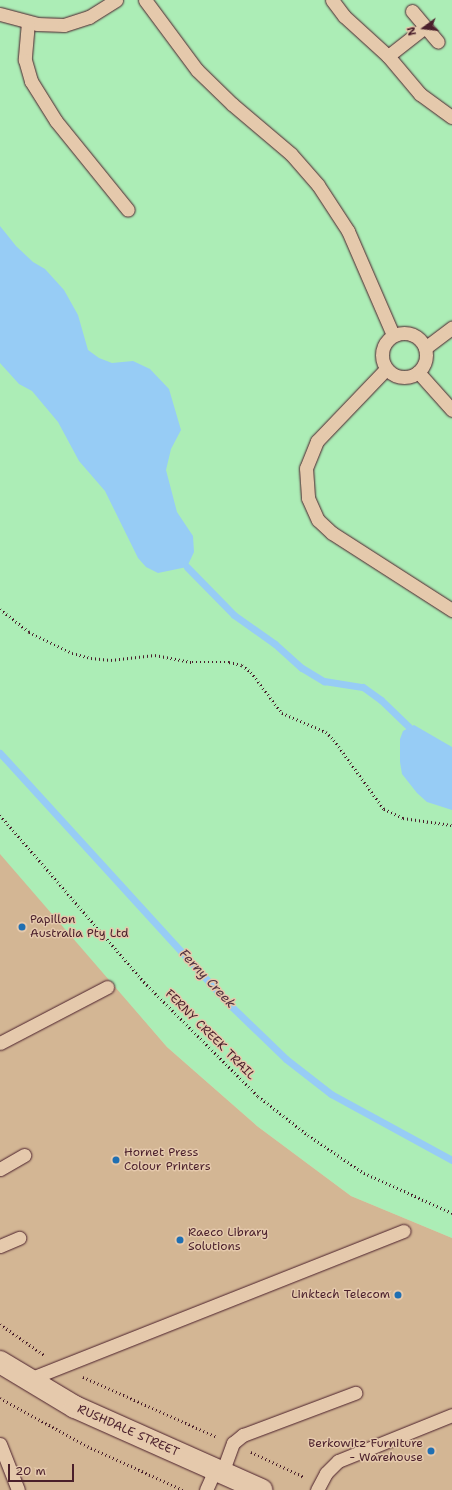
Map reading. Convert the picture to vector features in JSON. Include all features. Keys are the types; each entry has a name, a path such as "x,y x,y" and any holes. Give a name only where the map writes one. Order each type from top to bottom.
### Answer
{"street":[{"name":"RUSHDALE STREET","path":"0,1363 75,1407 261,1490"}],"lane":[{"path":"0,14 28,22 48,25 76,22 116,0"},
{"path":"145,0 197,70 232,104 291,154 318,185 350,237 393,335"},
{"path":"332,0 348,20 388,56 420,94 452,117"},
{"path":"412,11 438,42"},
{"path":"28,22 25,60 31,81 56,121 128,210"},
{"path":"388,56 425,27"},
{"path":"425,348 452,328"},
{"path":"408,333 416,336 425,348 425,360 418,372 406,377 399,376 386,369 381,357 382,350 393,335 408,333"},
{"path":"386,369 317,441 306,468 308,498 318,520 332,533 452,610"},
{"path":"418,372 452,410"},
{"path":"0,1043 107,987"},
{"path":"0,1169 24,1154"},
{"path":"27,1380 404,1231"},
{"path":"0,1246 19,1238"},
{"path":"206,1490 219,1471 233,1444 252,1431 355,1393"},
{"path":"318,1487 326,1473 338,1461 452,1415"},
{"path":"0,1444 18,1490"}],"path":[{"path":"0,609 29,632 72,653 91,658 111,660 155,655 192,662 229,662 242,665 251,672 282,713 330,736 384,809 403,818 452,825"},
{"name":"FERNY CREEK TRAIL","path":"0,815 144,982 258,1096 308,1135 364,1173 452,1213"},
{"path":"0,1324 61,1366 126,1398 233,1444 318,1487"},
{"path":"0,1398 42,1423 183,1490"}],"shaded area":[{"path":"0,851 167,1047 257,1126 351,1196 452,1238 452,1490 0,1490"}],"green space":[{"path":"0,0 452,0 452,1238 351,1196 257,1126 167,1047 0,854"}],"water":[{"path":"0,226 16,246 33,262 45,269 64,290 78,315 88,350 99,358 112,363 133,361 150,369 169,389 181,430 171,449 166,470 177,512 193,536 194,552 187,567 158,573 146,567 138,558 105,491 79,461 58,422 32,391 19,384 0,363"},
{"path":"414,725 452,747 452,810 427,802 417,793 402,774 400,762 400,739 403,731"}],"waterway":[{"path":"187,567 234,615 275,644 302,668 324,681 363,687 381,700 409,727"},
{"name":"Ferny Creek","path":"0,753 231,1006 286,1059 331,1094 452,1160"}],"place":[{"name":"Papillon Australia Pty Ltd","path":"22,927"},
{"name":"Hornet Press Colour Printers","path":"116,1160"},
{"name":"Raeco Library Solutions","path":"180,1240"},
{"name":"Linktech Telecom","path":"398,1295"},
{"name":"Berkowitz Furniture - Warehouse","path":"431,1451"}]}
